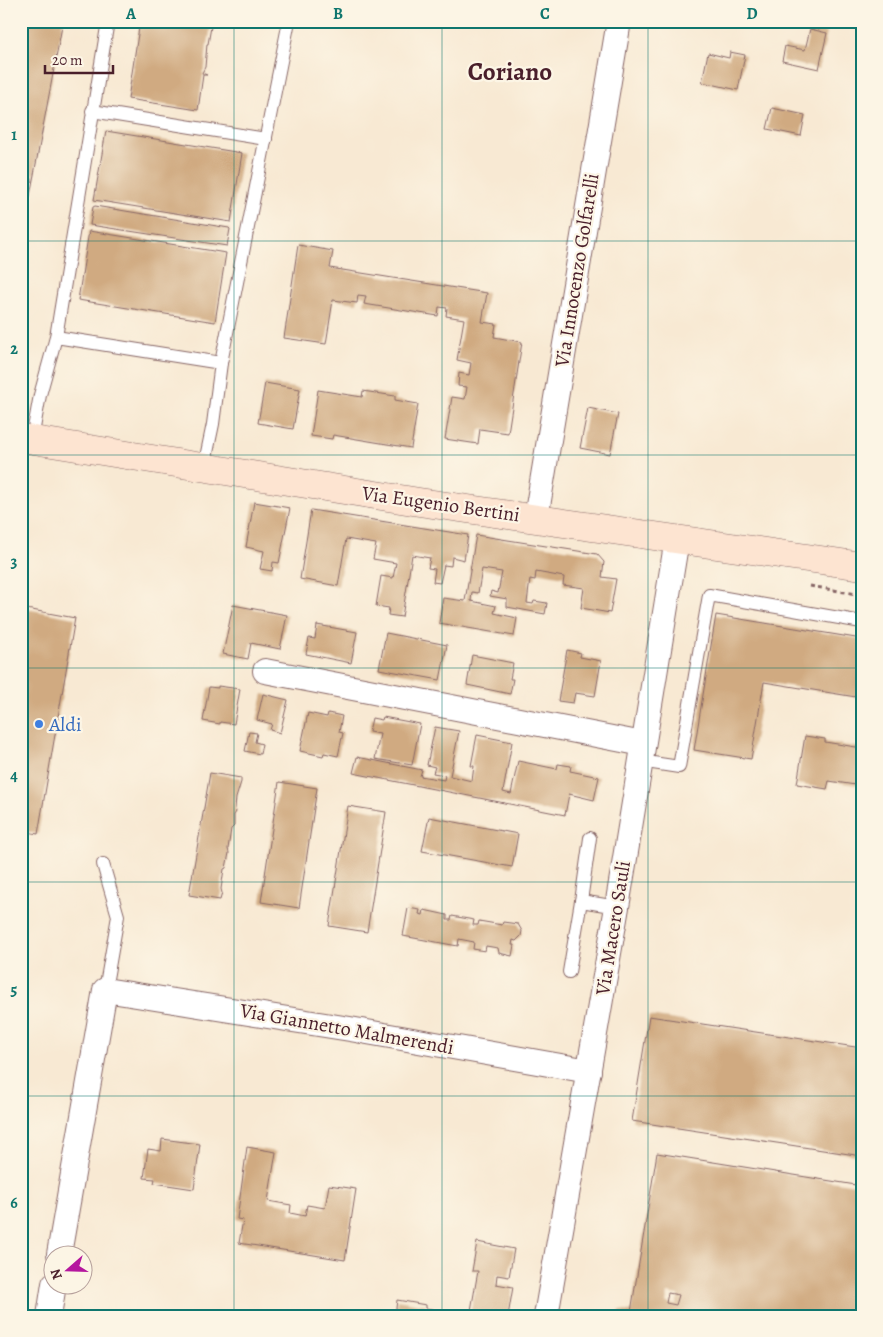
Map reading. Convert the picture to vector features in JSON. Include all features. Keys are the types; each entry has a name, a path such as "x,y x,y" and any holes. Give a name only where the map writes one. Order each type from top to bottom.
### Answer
{"main road":[{"name":"Via Eugenio Bertini","path":"26,439 409,500 862,566"}],"street":[{"name":"Via Innocenzo Golfarelli","path":"536,518 618,21"},
{"name":"Via Macero Sauli","path":"546,1316 617,906 677,539"},
{"path":"265,671 641,752"},
{"path":"61,1244 105,990"},
{"name":"Via Giannetto Malmerendi","path":"105,990 350,1029 589,1071"},
{"path":"49,1316 52,1294"}],"lane":[{"path":"26,439 56,337 108,21"},
{"path":"204,467 213,424 221,363 289,21"},
{"path":"92,111 266,139"},
{"path":"56,337 221,363"},
{"path":"641,752 680,767 709,595 862,622"},
{"path":"569,972 590,838"},
{"path":"103,864 118,916 105,990"},
{"path":"581,901 617,906"}],"building":[{"path":"21,21 63,21 22,238 21,238"},
{"path":"140,21 212,21 205,67 202,73 207,75 203,75 198,110 128,99"},
{"path":"810,29 827,33 819,69 782,61 785,46 805,50"},
{"path":"730,52 745,55 738,90 702,82 708,53 729,58"},
{"path":"772,108 805,115 801,136 767,129"},
{"path":"106,131 242,153 231,222 94,200"},
{"path":"93,207 229,228 227,246 90,225"},
{"path":"89,231 226,253 215,322 78,300"},
{"path":"298,245 333,251 330,268 487,293 482,322 496,324 494,337 522,342 508,433 480,429 478,444 445,439 452,397 465,399 467,387 458,386 459,373 469,375 471,363 457,360 464,319 446,316 447,308 439,307 438,316 364,304 366,296 358,295 357,303 333,300 326,344 284,338"},
{"path":"265,383 300,389 293,429 258,423"},
{"path":"318,390 362,397 363,391 395,396 395,400 418,404 411,448 333,435 332,439 311,436"},
{"path":"588,408 618,414 610,454 580,448"},
{"path":"254,502 290,508 279,563 273,562 272,571 260,569 264,551 246,547"},
{"path":"311,510 468,535 464,560 452,557 451,566 444,565 440,583 433,582 435,569 428,568 430,558 412,555 402,617 388,615 389,608 376,606 381,576 393,578 396,563 373,559 376,544 346,539 338,586 300,579"},
{"path":"476,535 597,554 604,562 602,577 616,579 610,613 581,608 584,588 563,585 564,577 536,572 535,580 530,579 527,603 533,604 534,601 547,603 545,614 507,607 507,599 490,596 491,591 498,593 502,572 482,569 478,593 472,592 471,601 496,606 494,613 517,618 514,636 439,623 443,598 465,601"},
{"path":"233,605 287,615 280,649 251,643 248,659 223,654"},
{"name":"Aldi","path":"21,608 75,618 38,834 21,831"},
{"path":"716,615 862,639 862,698 764,682 751,759 694,750"},
{"path":"317,625 357,632 351,663 306,654 309,638 315,639"},
{"path":"386,633 447,645 440,680 379,669"},
{"path":"567,650 581,653 580,657 601,661 595,696 575,693 573,703 558,701"},
{"path":"472,655 513,663 510,679 513,679 510,694 467,685"},
{"path":"218,686 240,689 234,724 203,721 209,687 218,688"},
{"path":"263,694 288,700 280,733 270,730 272,724 257,720"},
{"path":"308,713 327,717 328,713 342,716 339,732 343,733 338,756 324,753 323,756 300,751"},
{"path":"383,717 420,724 412,765 375,759 380,734 369,732 372,718 382,720"},
{"path":"435,727 459,731 450,776 472,781 474,766 471,766 477,735 512,742 503,792 511,794 518,761 557,769 558,764 571,766 570,771 599,777 594,800 569,794 565,815 353,773 357,757 422,770 420,776 444,780 445,775 433,773 435,767 427,765"},
{"path":"249,732 257,733 255,742 262,744 260,754 245,751"},
{"path":"805,736 825,739 825,742 862,748 862,786 829,781 827,789 797,784"},
{"path":"210,773 241,778 236,798 234,826 231,829 229,853 226,868 224,869 220,900 189,895"},
{"path":"279,782 317,788 299,908 261,902"},
{"path":"348,806 386,812 367,932 329,926"},
{"path":"429,817 518,834 512,867 422,851"},
{"path":"408,908 420,910 419,914 423,915 424,910 447,915 447,920 451,920 452,916 474,920 473,925 478,925 479,921 502,925 503,922 518,924 522,931 521,936 516,941 513,940 512,956 499,953 498,948 486,946 485,951 473,949 474,942 459,939 458,946 403,936"},
{"path":"649,1016 862,1048 862,1156 632,1121"},
{"path":"162,1139 200,1144 194,1189 154,1183 155,1179 144,1178 148,1149 161,1151"},
{"path":"247,1147 276,1152 268,1201 291,1205 290,1213 305,1216 307,1205 325,1208 329,1185 356,1189 345,1260 239,1243 243,1220 237,1219"},
{"path":"657,1153 862,1186 862,1316 619,1316 620,1310 631,1312","holes":["668,1293 679,1295 676,1305 666,1303"]},
{"path":"477,1242 514,1249 509,1277 497,1275 496,1284 513,1287 508,1316 470,1316 478,1271 472,1271"},
{"path":"397,1300 426,1305 426,1308 469,1316 395,1316"}],"place":[{"name":"Aldi","path":"39,724"}],"district":[{"name":"Coriano","path":"510,72"}]}
